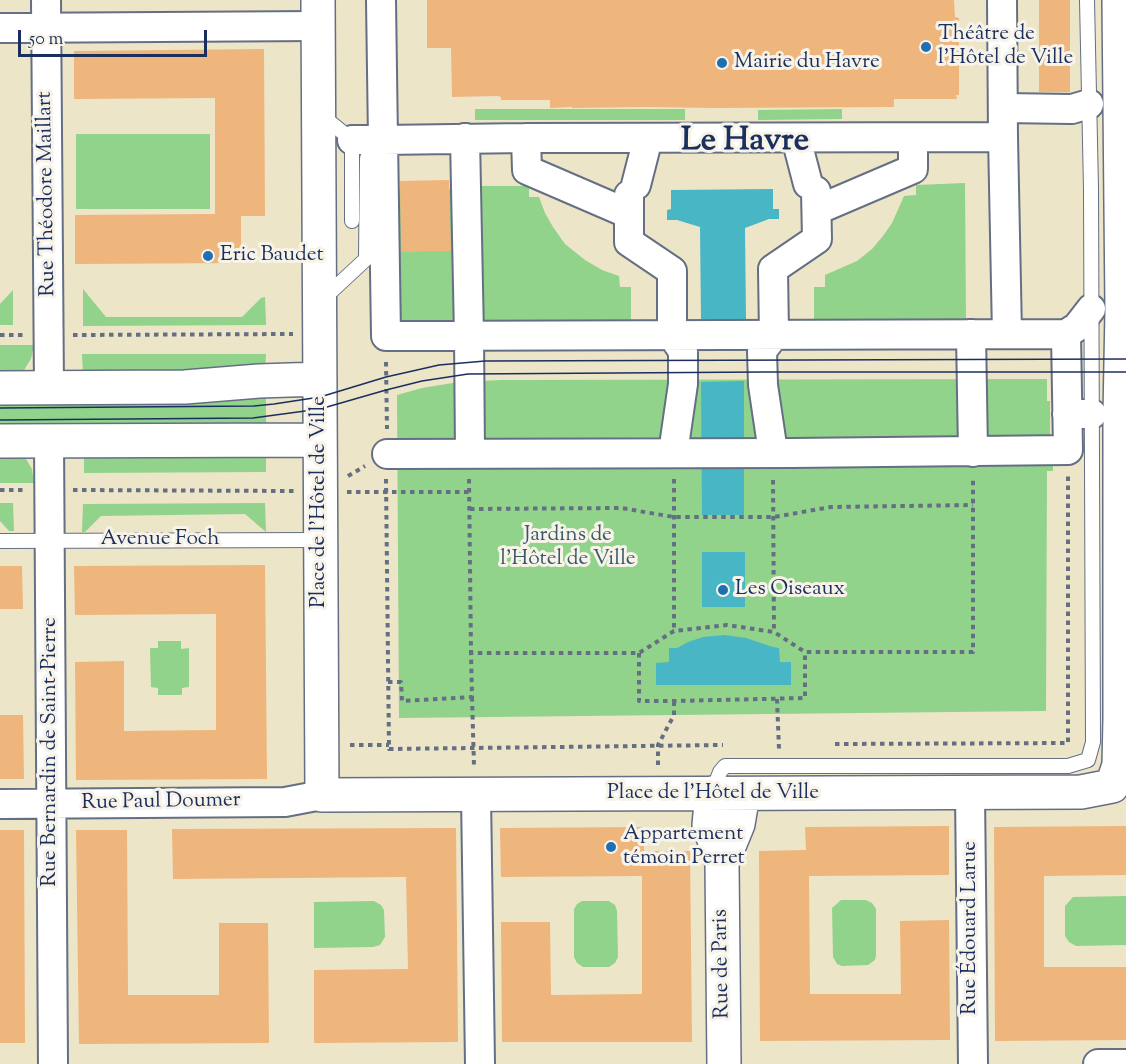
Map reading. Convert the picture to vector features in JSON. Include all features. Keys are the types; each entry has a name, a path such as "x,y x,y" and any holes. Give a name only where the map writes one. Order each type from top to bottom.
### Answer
{"main road":[{"name":"Place de l'Hôtel de Ville","path":"318,13 322,795 1081,792 1119,788 1124,339 1108,44 1119,0"},
{"path":"0,388 185,387 320,379"},
{"path":"0,441 320,440"},
{"name":"Rue de Paris","path":"724,1064 722,863 709,825 728,794"}],"street":[{"name":"Rue Théodore Maillart","path":"46,0 50,388"},
{"path":"381,0 367,146 386,336 1066,334 1077,327 1091,309"},
{"path":"1002,0 1007,334"},
{"path":"0,28 46,28 318,13"},
{"path":"1003,108 1072,109 1089,104"},
{"path":"367,146 465,138 1003,137"},
{"path":"465,138 470,454"},
{"path":"526,138 527,170 631,198"},
{"path":"648,138 631,198 629,242 672,271 672,335 683,351 684,384 674,453"},
{"path":"773,452 763,385 762,351 774,335 773,269 817,239 814,195 796,138"},
{"path":"814,195 912,169 913,138"},
{"path":"971,334 973,452"},
{"path":"387,454 1068,450 1079,414 1066,334"},
{"name":"Rue Bernardin de Saint-Pierre","path":"49,440 53,1064"},
{"name":"Rue Édouard Larue","path":"970,793 973,1064"},
{"name":"Rue Paul Doumer","path":"0,804 285,802 322,795"},
{"path":"476,795 480,1064"},
{"path":"1098,1064 1126,1064"}],"lane":[{"path":"728,794 720,772 725,766 1068,766 1088,760 1093,742 1079,414 1091,309 1089,104 1108,44 1087,0"},
{"path":"319,114 367,146"},
{"path":"352,221 367,146"},
{"path":"319,318 366,259 367,146"},
{"name":"Avenue Foch","path":"0,541 320,540"}],"path":[{"path":"0,336 319,318"},
{"path":"321,487 387,454 386,336"},
{"path":"826,744 1068,743 1068,450"},
{"path":"773,452 774,632"},
{"path":"471,653 639,653 674,631 727,625 774,632 805,652 973,652 973,452"},
{"path":"674,453 674,631"},
{"path":"470,454 471,653 476,795"},
{"path":"66,490 321,487 386,493 469,492"},
{"path":"0,490 30,490"},
{"path":"386,493 388,749 724,745"},
{"path":"470,509 621,508 674,517 774,517 831,507 973,505"},
{"path":"639,653 639,701 674,701 806,698 805,652"},
{"path":"388,682 401,682 402,701 472,697"},
{"path":"777,699 780,766"},
{"path":"658,745 674,715 674,701"},
{"path":"321,746 388,745"},
{"path":"768,745 779,745"}],"green space":[{"path":"475,109 685,109 685,120 475,120"},
{"path":"842,109 842,119 758,120 758,110"},
{"path":"76,134 210,134 210,209 76,209"},
{"path":"965,183 966,321 814,321 814,287 825,287 825,275 857,261 872,249 892,223 904,196 916,195 916,185"},
{"path":"479,186 529,186 529,197 539,197 545,213 565,244 585,260 602,270 619,276 620,287 631,287 631,323 480,322"},
{"path":"460,189 461,323 398,323 398,190"},
{"path":"83,289 106,317 242,317 261,298 265,297 266,325 83,326"},
{"path":"13,290 13,325 0,325 0,304"},
{"path":"0,345 34,345 31,359 24,370 15,377 0,380"},
{"path":"82,354 266,354 265,373 83,377"},
{"name":"Jardins de l'Hôtel de Ville","path":"1047,379 1053,471 1047,471 1046,711 399,718 397,395 459,382 502,380"},
{"path":"266,389 266,431 0,433 0,395"},
{"path":"0,447 17,451 26,459 32,469 34,483 0,483"},
{"path":"266,447 266,472 84,473 84,450"},
{"path":"0,503 13,503 14,531 9,531 0,521"},
{"path":"265,503 266,532 245,514 101,516 85,532 82,532 83,504"},
{"path":"158,641 181,641 181,649 189,648 189,687 182,688 182,695 158,695 158,688 151,687 150,648 158,648"},
{"path":"1126,896 1126,945 1076,946 1069,942 1065,936 1065,906 1073,897"},
{"path":"841,900 866,900 876,909 876,955 875,960 868,965 842,966 837,964 833,957 832,908"},
{"path":"374,901 384,910 385,937 380,945 314,948 314,902"},
{"path":"582,901 609,901 615,905 618,957 609,967 583,967 574,957 574,909"}],"water":[{"path":"773,189 773,209 779,209 779,219 769,219 745,228 746,319 701,319 700,227 677,220 667,220 667,210 671,209 671,190"},
{"path":"744,381 744,515 702,515 701,382"},
{"path":"702,552 745,552 745,607 702,607"},
{"path":"724,635 746,638 779,648 780,662 791,662 791,685 656,685 656,663 669,662 669,648 677,648 703,637"}],"building":[{"path":"427,0 954,0 955,17 959,18 959,95 956,95 957,99 894,99 894,107 714,108 550,108 550,100 501,100 501,97 497,96 452,97 451,48 427,48"},
{"path":"1039,0 1070,0 1070,92 1039,92"},
{"path":"264,49 265,216 241,216 241,263 75,264 75,215 215,214 215,98 74,99 74,51"},
{"path":"449,180 451,251 401,252 400,181"},
{"path":"265,565 267,779 76,780 75,662 124,661 124,731 216,730 216,614 75,615 74,566"},
{"path":"0,566 22,566 23,609 0,609"},
{"path":"0,715 23,715 24,779 0,779"},
{"path":"949,826 949,875 809,876 810,994 901,994 900,921 949,920 950,1040 760,1041 759,851 806,850 805,827"},
{"path":"1126,826 1126,875 1044,876 1044,967 1126,967 1126,1040 995,1041 994,827"},
{"path":"644,827 644,851 690,851 692,1042 502,1042 501,922 550,922 551,995 642,994 642,876 501,877 500,828"},
{"path":"456,828 458,1042 314,1043 314,970 408,969 406,877 173,879 172,829"},
{"path":"0,830 24,830 25,1043 0,1043"},
{"path":"76,830 127,830 128,995 219,995 219,923 268,923 269,1043 79,1044"}],"tram line":[{"path":"0,408 254,406 320,397 386,377 439,365 485,361 1126,359"},
{"path":"0,420 253,418 320,409 422,381 468,374 1126,372"}],"place":[{"name":"Théâtre de l'Hôtel de Ville","path":"926,47"},
{"name":"Mairie du Havre","path":"722,63"},
{"name":"Eric Baudet","path":"208,256"},
{"name":"Les Oiseaux","path":"723,590"},
{"name":"Appartement témoin Perret","path":"611,847"}],"district":[{"name":"Le Havre","path":"745,143"}]}
